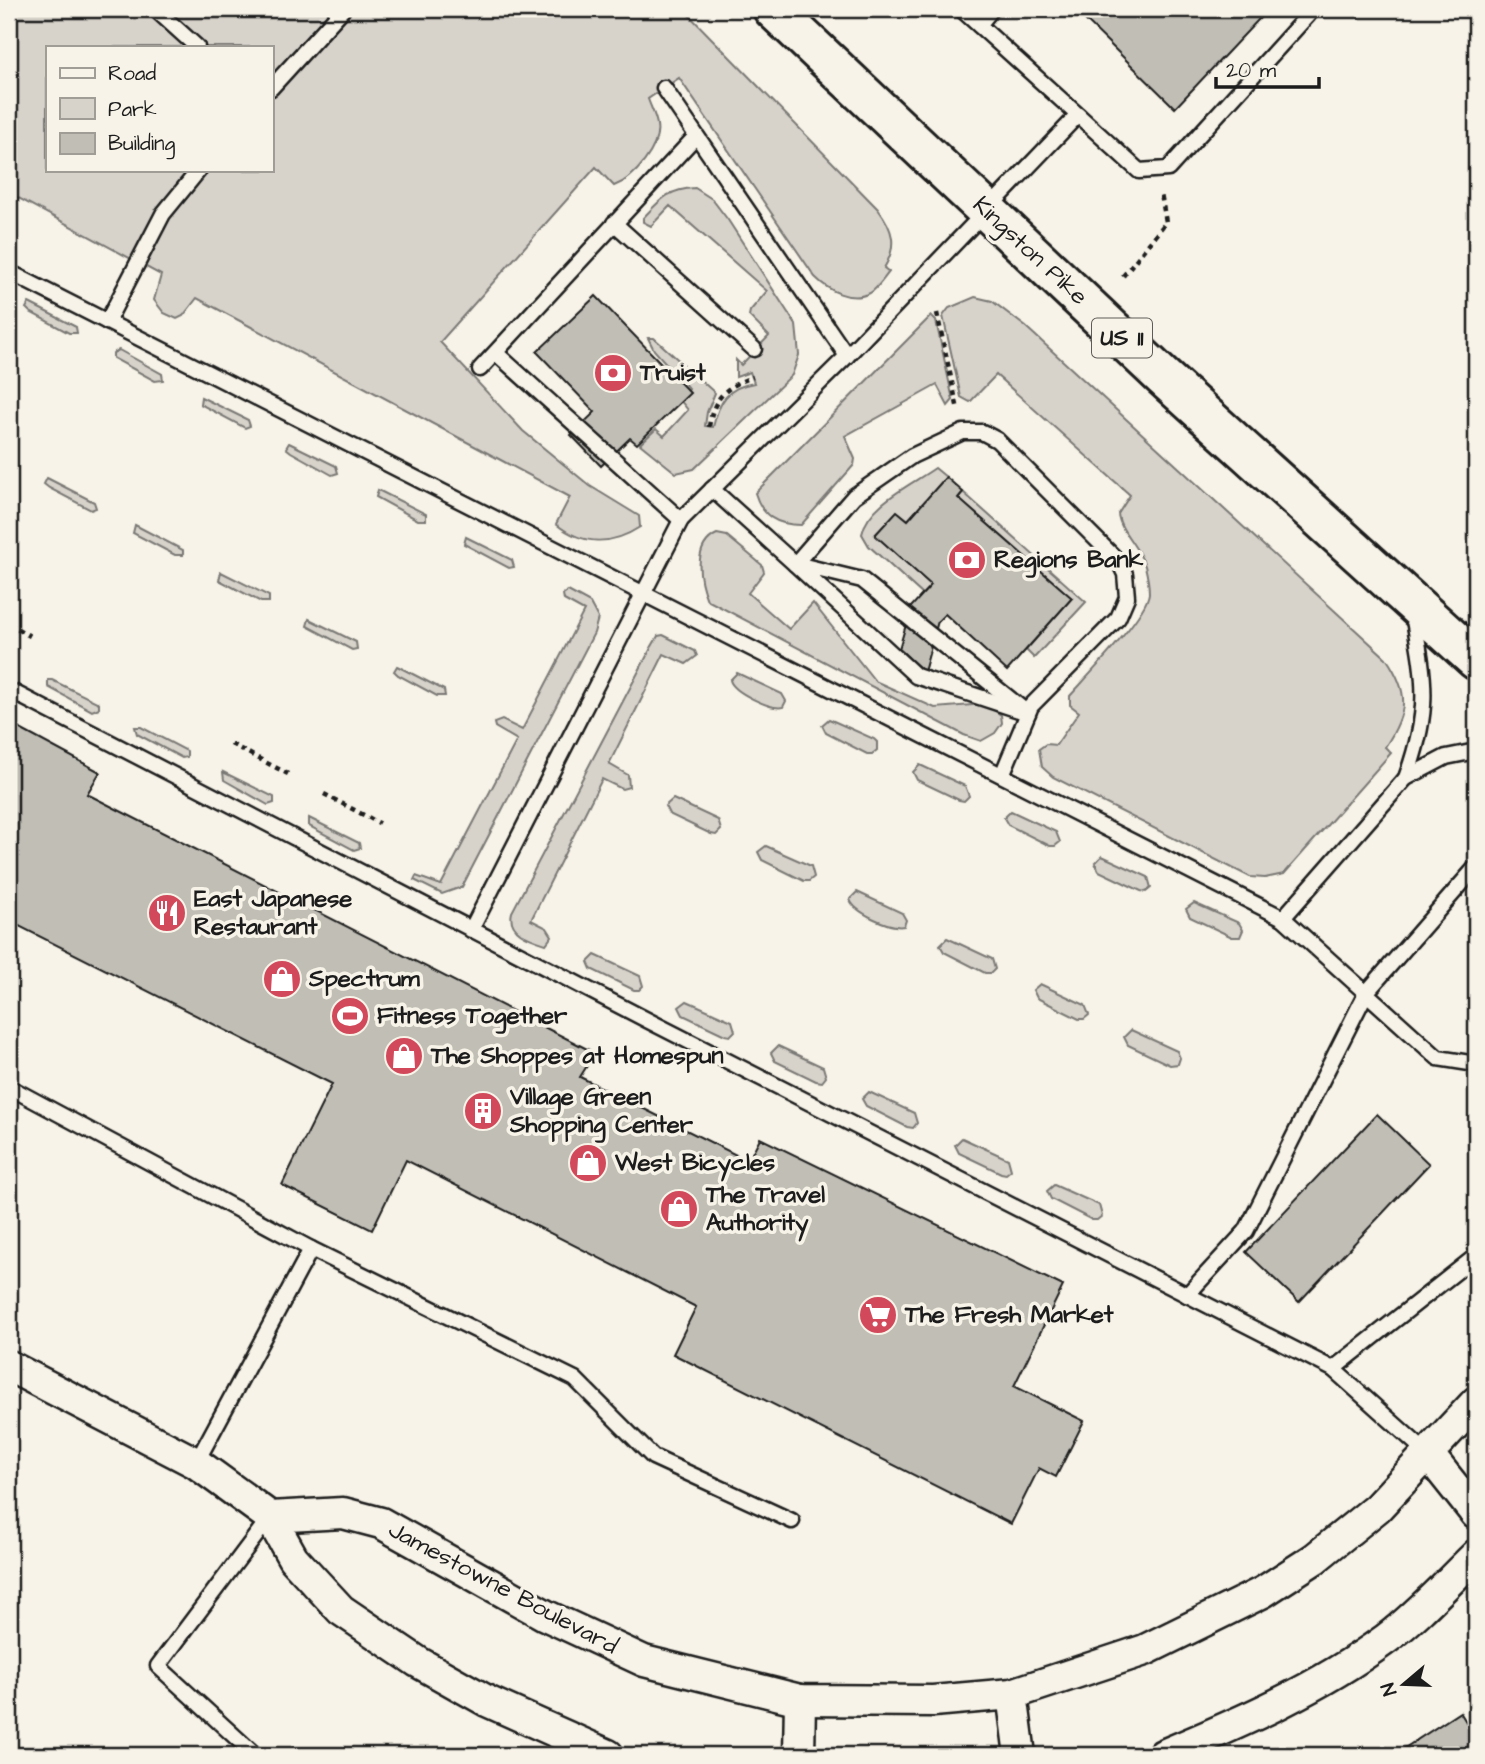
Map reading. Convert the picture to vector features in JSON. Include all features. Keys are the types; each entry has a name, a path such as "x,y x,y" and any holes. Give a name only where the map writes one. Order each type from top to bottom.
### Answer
{"main road":[{"name":"Kingston Pike","path":"773,9 1163,377 1476,660"}],"street":[{"path":"9,1366 196,1463 270,1517 293,1559 341,1610 418,1662 486,1701 608,1755"},
{"name":"Jamestowne Boulevard","path":"270,1517 343,1513 381,1523 596,1641 644,1661 800,1700 933,1701 1012,1694 1145,1650 1263,1592 1314,1559 1377,1508 1476,1402"},
{"path":"1429,1455 1476,1514"},
{"path":"1163,1755 1230,1727 1332,1676 1388,1637 1476,1555"},
{"path":"1012,1694 1020,1755"},
{"path":"799,1755 800,1700"}],"lane":[{"path":"155,9 196,46"},
{"path":"273,86 343,9"},
{"path":"961,9 1139,171 1168,169 1308,15 1307,9"},
{"path":"979,25 992,9"},
{"path":"664,88 847,356"},
{"path":"471,930 681,520 847,356 1078,115"},
{"path":"480,369 696,136"},
{"path":"107,322 163,214 197,172"},
{"path":"614,223 754,349"},
{"path":"9,272 1283,918 1438,1058 1476,1064"},
{"path":"496,353 681,520"},
{"path":"795,564 854,496 912,456 963,432 982,432 997,440 1119,562 1125,574 1127,597 1118,618 1031,706 1002,775"},
{"path":"712,489 916,676 1028,713"},
{"path":"795,564 862,580 1028,713"},
{"path":"1406,778 1422,733 1425,681 1411,603"},
{"path":"9,690 471,930 1333,1369 1429,1455"},
{"path":"1283,918 1406,778 1446,757 1476,751"},
{"path":"1187,1295 1245,1231 1366,993 1476,867"},
{"path":"9,1087 311,1249 575,1379 653,1457 792,1521"},
{"path":"196,1463 311,1249"},
{"path":"1333,1369 1476,1256"},
{"path":"255,1755 158,1666 270,1517"}],"path":[{"path":"1123,276 1166,222 1156,170"},
{"path":"937,313 963,432"},
{"path":"709,427 716,401 726,388 753,377"},
{"path":"9,624 30,636"},
{"path":"231,744 288,774"},
{"path":"324,794 379,823"}],"green space":[{"path":"9,9 683,9 878,209 892,237 891,252 884,268 889,272 878,286 862,296 840,294 815,277 679,78 648,99 656,118 657,134 655,143 644,161 630,177 614,186 596,167 440,342 523,431 590,486 639,516 640,527 608,540 576,536 556,524 570,497 197,298 183,316 177,319 164,313 154,300 161,275 9,193"},
{"path":"695,188 712,199 728,220 796,325 799,355 792,375 694,469 676,473 640,444 656,429 664,436 688,410 680,400 689,389 654,350 648,338 654,338 715,393 707,412 705,426 713,427 721,403 726,397 737,388 754,383 750,372 736,377 736,360 741,365 769,336 749,316 750,311 767,291 670,206 651,226 643,222 643,218 666,196 678,190"},
{"path":"975,297 992,301 1026,327 1386,658 1394,670 1403,702 1398,723 1385,747 1391,753 1284,874 1265,878 1250,877 1053,777 1042,767 1039,749 1046,744 1056,745 1079,712 1070,705 1070,696 1138,616 1146,603 1148,583 1142,559 1119,521 1118,514 1130,495 996,375 970,402 961,397 943,316 949,308"},
{"path":"29,303 76,327 77,333 69,333 30,312 26,308"},
{"path":"931,316 936,321 953,400 948,406 937,385 845,436 855,459 854,465 801,525 771,518 762,508 755,493"},
{"path":"119,350 162,374 163,380 155,381 113,358 113,353"},
{"path":"201,397 248,420 250,426 245,428 200,404"},
{"path":"289,443 336,466 338,473 332,475 291,452 286,448"},
{"path":"935,468 946,477 908,520 897,511 875,535 931,585 922,594 869,546 862,534 866,523 881,504"},
{"path":"47,478 94,502 96,508 91,510 49,488 44,484"},
{"path":"378,490 426,514 426,520 418,520 376,497"},
{"path":"963,492 1086,602 1034,658 1026,650 1072,598 958,498"},
{"path":"135,525 183,550 183,555 175,555 133,533"},
{"path":"717,534 727,536 762,565 764,572 748,593 789,629 813,603 875,681 935,708 985,704 1001,715 1002,723 995,733 981,741 964,735 707,600 700,574 701,555 709,539"},
{"path":"466,537 512,560 514,567 509,568 464,544"},
{"path":"221,572 269,596 269,602 261,602 219,580"},
{"path":"568,591 590,603 598,618 594,633 462,887 442,894 414,880 416,876 441,885 517,740 495,727 494,723 502,720 522,730 584,611 564,600 563,594"},
{"path":"309,619 356,642 357,649 352,650 307,626"},
{"path":"663,635 695,651 697,656 686,664 664,654 609,764 628,775 629,787 622,789 602,779 531,920 547,928 552,936 546,944 527,937 513,925 512,912 651,648 658,636"},
{"path":"397,666 444,690 445,696 437,696 398,675 394,671"},
{"path":"737,673 782,694 786,701 783,707 762,703 738,690 730,680"},
{"path":"48,680 99,703 99,708 92,711 48,687"},
{"path":"829,719 874,739 877,742 877,750 867,754 826,733 822,725"},
{"path":"135,727 141,727 187,751 187,757 182,758 137,734"},
{"path":"920,765 965,786 969,796 964,801 959,800 917,780 913,772"},
{"path":"223,772 274,797 274,803 268,805 224,780"},
{"path":"673,799 718,820 721,830 716,835 711,834 669,814 665,806"},
{"path":"1011,811 1056,832 1060,842 1050,846 1008,825 1004,818"},
{"path":"309,818 359,843 360,848 354,850 309,826"},
{"path":"766,846 811,866 814,877 804,881 762,860 758,852"},
{"path":"1102,856 1148,877 1151,888 1146,892 1141,891 1099,871 1095,863"},
{"path":"857,892 902,913 906,920 904,926 882,922 858,909 850,899"},
{"path":"1194,903 1239,923 1243,930 1240,937 1232,937 1190,917 1186,909"},
{"path":"947,938 992,959 995,969 991,973 985,973 944,952 940,945"},
{"path":"595,955 640,976 643,986 634,990 591,969 588,962"},
{"path":"1040,984 1085,1005 1089,1015 1079,1019 1037,998 1033,990"},
{"path":"687,1001 732,1021 735,1031 730,1036 725,1035 683,1015 679,1007"},
{"path":"1131,1030 1177,1051 1180,1058 1178,1064 1170,1065 1128,1045 1124,1037"},
{"path":"778,1046 823,1067 826,1077 822,1082 816,1081 775,1061 771,1053"},
{"path":"869,1092 914,1113 917,1123 913,1128 907,1127 866,1106 862,1099"},
{"path":"962,1138 1008,1159 1011,1170 1006,1174 1001,1173 959,1153 955,1145"},
{"path":"1054,1185 1099,1205 1102,1216 1092,1220 1051,1199 1047,1191"}],"building":[{"path":"1074,9 1251,9 1260,18 1175,108"},
{"name":"Truist","path":"596,296 690,393 637,444 630,438 601,466 571,435 595,412 537,352"},
{"name":"Regions Bank","path":"946,477 963,492 958,498 1072,598 1007,671 945,614 938,621 924,672 899,649 911,607 931,585 875,535 897,511 908,520"},
{"name":"Village Green Shopping Center","path":"9,723 100,772 87,794 595,1053 580,1077 748,1161 760,1138 1063,1286 1014,1386 1084,1421 1056,1477 1039,1468 1011,1524 673,1354 696,1307 406,1160 372,1230 282,1185 332,1084 9,921"},
{"path":"1377,1114 1429,1164 1299,1302 1246,1252"},
{"path":"1460,1712 1476,1738 1476,1755 1394,1755"}],"place":[{"name":"Truist","path":"613,373"},
{"name":"Regions Bank","path":"967,560"},
{"name":"East Japanese Restaurant","path":"167,913"},
{"name":"Spectrum","path":"282,979"},
{"name":"Fitness Together","path":"350,1016"},
{"name":"The Shoppes at Homespun","path":"404,1056"},
{"name":"Village Green Shopping Center","path":"483,1111"},
{"name":"West Bicycles","path":"588,1163"},
{"name":"The Travel Authority","path":"679,1209"},
{"name":"The Fresh Market","path":"878,1315"}]}
